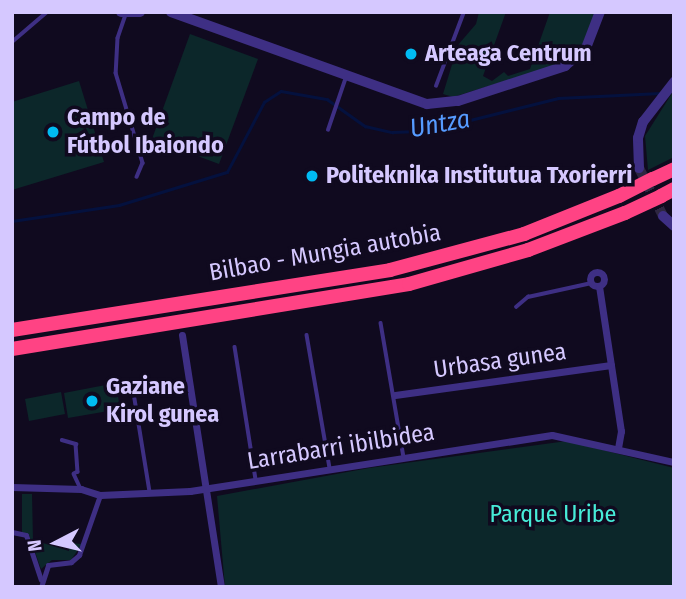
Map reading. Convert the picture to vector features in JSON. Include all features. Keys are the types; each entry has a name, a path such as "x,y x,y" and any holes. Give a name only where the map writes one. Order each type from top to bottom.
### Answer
{"highway":[{"name":"Bilbao - Mungia autobia","path":"12,330 153,304 431,260 524,234 619,196 674,169"},
{"name":"Bilbao - Mungia autobia","path":"12,349 435,278 528,250 625,213 667,192"}],"street":[{"path":"123,13 140,12"},
{"path":"171,12 427,104 458,101 572,62 588,45 600,12"},
{"path":"639,168 638,138 643,122 674,82"},
{"path":"663,216 674,226"},
{"path":"595,285 621,431 618,448"},
{"path":"182,335 221,587"},
{"name":"Urbasa gunea","path":"395,395 611,365"},
{"name":"Larrabarri ibilbidea","path":"12,487 81,489 100,495 206,488 552,435 674,462"},
{"path":"41,584 53,562 76,560 93,527 100,495"},
{"path":"12,532 26,536 41,584"}],"lane":[{"path":"12,42 47,12"},
{"path":"436,86 464,12"},
{"path":"123,13 116,73 143,163 137,177"},
{"path":"328,130 347,75"},
{"path":"516,307 528,297 595,285"},
{"path":"381,323 404,457"},
{"path":"307,335 330,468"},
{"path":"235,347 256,480"},
{"path":"133,387 150,492"},
{"path":"62,440 76,444 78,472 74,474 81,489"}],"green space":[{"path":"479,12 506,12 483,76 492,81 504,72 508,76 530,69 550,12 595,12 582,46 563,63 453,97 443,94 458,45 476,24"},
{"path":"190,34 258,59 219,164 152,139"},
{"name":"Campo de Fútbol Ibaiondo","path":"79,81 104,162 12,190 12,102"},
{"path":"674,90 674,157 648,170 645,136"},
{"name":"Gaziane Kirol gunea","path":"116,383 120,409 68,418 64,393"},
{"path":"61,392 65,414 29,421 25,399"},
{"name":"Parque Uribe","path":"567,441 674,468 674,587 225,587 217,496 369,468"},
{"path":"22,494 32,494 33,540 69,551 69,543 82,544 71,560 52,560 41,569 29,535 22,532"}],"waterway":[{"name":"Untza","path":"12,221 119,205 227,172 264,102 281,91 327,99 365,126 392,132 426,131 558,98 660,93"}],"tunnel":[{"path":"639,168 663,216"}],"place":[{"name":"Arteaga Centrum","path":"411,54"},
{"name":"Campo de Fútbol Ibaiondo","path":"53,132"},
{"name":"Politeknika Institutua Txorierri","path":"312,176"},
{"name":"Gaziane Kirol gunea","path":"92,401"}]}
